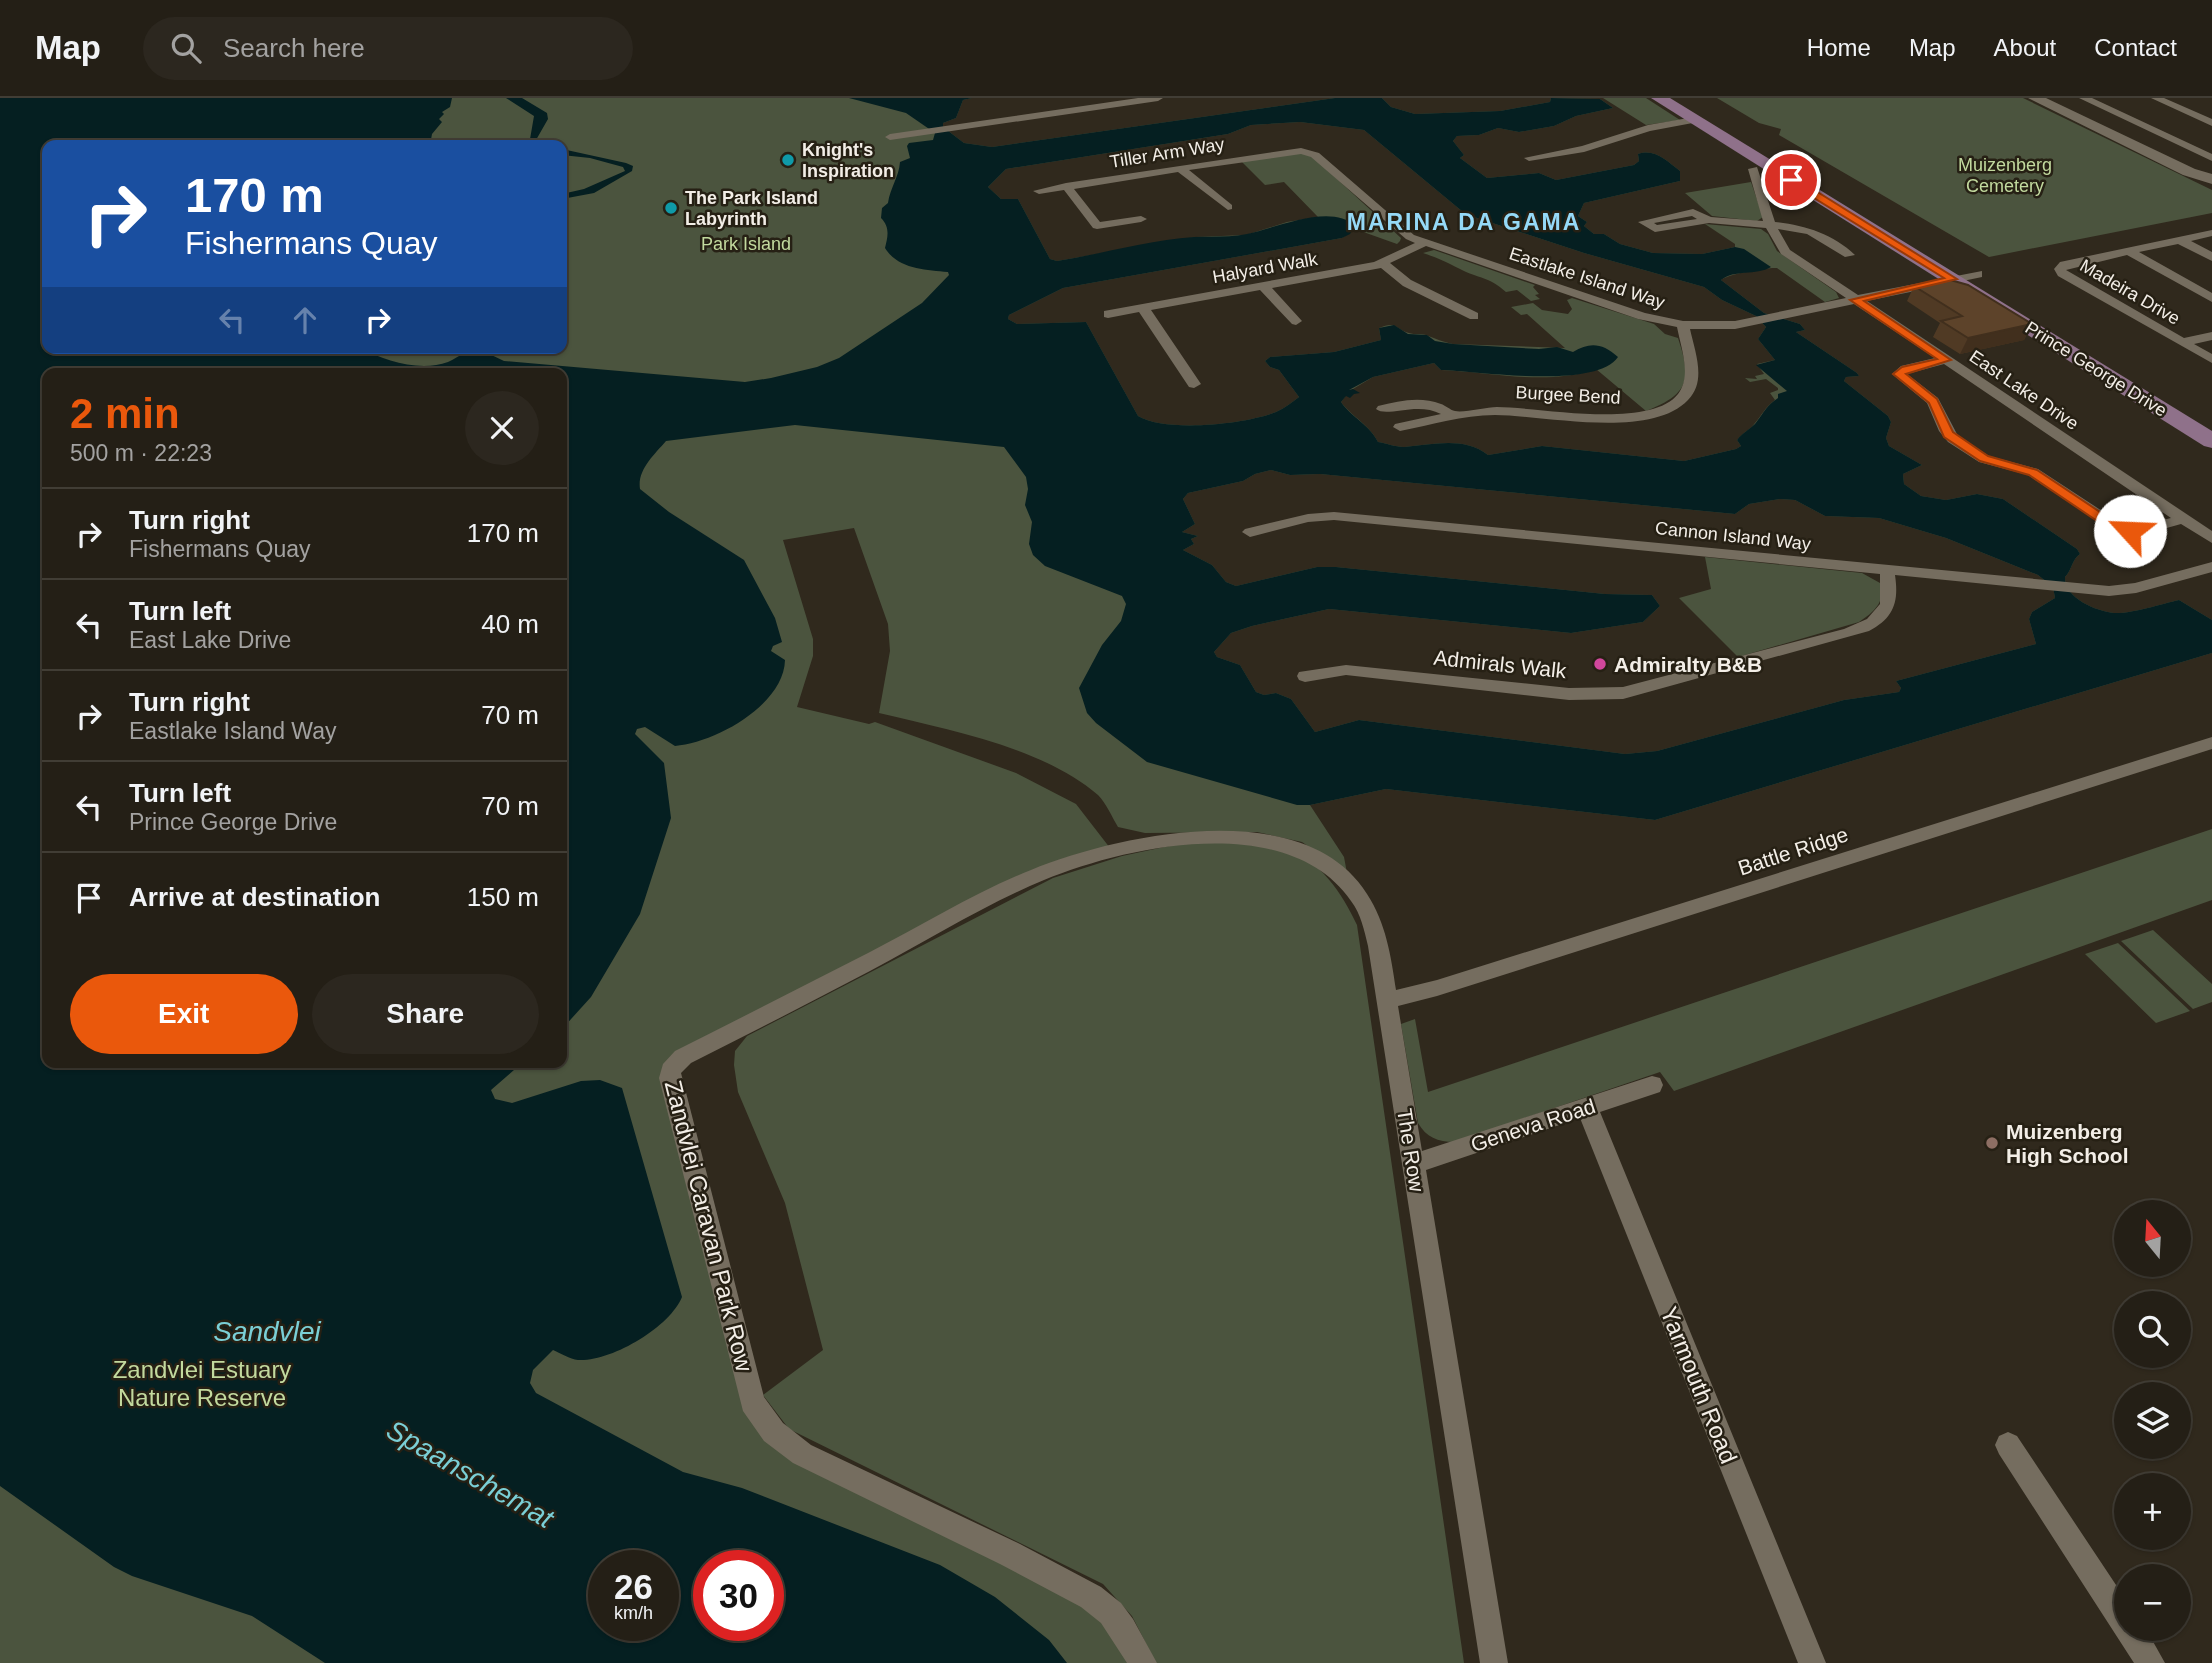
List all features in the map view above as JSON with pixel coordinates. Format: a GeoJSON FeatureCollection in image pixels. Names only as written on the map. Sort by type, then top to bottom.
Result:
{"type":"FeatureCollection","features":[{"type":"Feature","properties":{"kind":"main road","name":"Prince George Drive"},"geometry":{"type":"LineString","coordinates":[[1659,98],[2212,441]]}},
{"type":"Feature","properties":{"kind":"main road","name":"Prince George Drive"},"geometry":{"type":"LineString","coordinates":[[1686,98],[2153,380]]}},
{"type":"Feature","properties":{"kind":"street"},"geometry":{"type":"LineString","coordinates":[[890,137],[1158,98]]}},
{"type":"Feature","properties":{"kind":"street"},"geometry":{"type":"LineString","coordinates":[[2035,98],[2189,172],[2212,179]]}},
{"type":"Feature","properties":{"kind":"street"},"geometry":{"type":"LineString","coordinates":[[2157,98],[2212,123]]}},
{"type":"Feature","properties":{"kind":"street"},"geometry":{"type":"LineString","coordinates":[[2089,99],[2212,158]]}},
{"type":"Feature","properties":{"kind":"street"},"geometry":{"type":"LineString","coordinates":[[1529,158],[1584,149],[1647,128],[1694,120]]}},
{"type":"Feature","properties":{"kind":"street","name":"Eastlake Island Way"},"geometry":{"type":"LineString","coordinates":[[1301,151],[1315,155],[1399,230],[1424,243],[1660,315],[1683,325],[1717,326],[1752,321],[1978,274]]}},
{"type":"Feature","properties":{"kind":"street","name":"Tiller Arm Way"},"geometry":{"type":"LineString","coordinates":[[1039,191],[1301,151]]}},
{"type":"Feature","properties":{"kind":"street"},"geometry":{"type":"LineString","coordinates":[[1180,169],[1228,207]]}},
{"type":"Feature","properties":{"kind":"street","name":"East Lake Drive"},"geometry":{"type":"LineString","coordinates":[[1754,169],[1770,226],[1785,252],[2212,538]]}},
{"type":"Feature","properties":{"kind":"street"},"geometry":{"type":"LineString","coordinates":[[1066,187],[1096,225],[1142,219]]}},
{"type":"Feature","properties":{"kind":"street"},"geometry":{"type":"LineString","coordinates":[[1709,220],[1811,232],[1849,255]]}},
{"type":"Feature","properties":{"kind":"street","name":"Madeira Drive"},"geometry":{"type":"LineString","coordinates":[[2212,233],[2064,265],[2060,269],[2212,359]]}},
{"type":"Feature","properties":{"kind":"street"},"geometry":{"type":"LineString","coordinates":[[2180,240],[2212,257]]}},
{"type":"Feature","properties":{"kind":"street","name":"Halyard Walk"},"geometry":{"type":"LineString","coordinates":[[1108,314],[1384,264],[1424,243]]}},
{"type":"Feature","properties":{"kind":"street"},"geometry":{"type":"LineString","coordinates":[[2128,251],[2212,298]]}},
{"type":"Feature","properties":{"kind":"street"},"geometry":{"type":"LineString","coordinates":[[1384,264],[1407,283],[1474,316]]}},
{"type":"Feature","properties":{"kind":"street"},"geometry":{"type":"LineString","coordinates":[[1567,279],[1660,315],[1712,317]]}},
{"type":"Feature","properties":{"kind":"street"},"geometry":{"type":"LineString","coordinates":[[1263,286],[1296,321]]}},
{"type":"Feature","properties":{"kind":"street"},"geometry":{"type":"LineString","coordinates":[[1143,308],[1194,384]]}},
{"type":"Feature","properties":{"kind":"street","name":"Burgee Bend"},"geometry":{"type":"LineString","coordinates":[[1400,427],[1496,411],[1622,418],[1651,415],[1667,409],[1687,394],[1692,385],[1693,377],[1683,325]]}},
{"type":"Feature","properties":{"kind":"street"},"geometry":{"type":"LineString","coordinates":[[2183,342],[2212,336]]}},
{"type":"Feature","properties":{"kind":"street"},"geometry":{"type":"LineString","coordinates":[[1946,360],[1906,369],[1899,374],[1933,401],[1948,434],[1970,451],[1989,461],[2033,472],[2104,520],[2124,530],[2138,531],[2183,519]]}},
{"type":"Feature","properties":{"kind":"street"},"geometry":{"type":"LineString","coordinates":[[1383,409],[1422,402],[1441,407],[1454,417]]}},
{"type":"Feature","properties":{"kind":"street","name":"Cannon Island Way"},"geometry":{"type":"LineString","coordinates":[[1250,532],[1308,518],[1334,516],[2038,585],[2123,590],[2212,567]]}},
{"type":"Feature","properties":{"kind":"street","name":"Admirals Walk"},"geometry":{"type":"LineString","coordinates":[[1305,676],[1346,670],[1569,694],[1623,694],[1870,625],[1888,606],[1891,597],[1887,570]]}},
{"type":"Feature","properties":{"kind":"street","name":"Battle Ridge"},"geometry":{"type":"LineString","coordinates":[[1387,1000],[1450,984],[2212,743]]}},
{"type":"Feature","properties":{"kind":"street","name":"The Row"},"geometry":{"type":"LineString","coordinates":[[1118,848],[1187,839],[1242,838],[1281,845],[1316,860],[1349,884],[1370,917],[1387,1000],[1494,1663]]}},
{"type":"Feature","properties":{"kind":"street","name":"Zandvlei Caravan Park Row"},"geometry":{"type":"LineString","coordinates":[[1118,848],[1055,868],[981,903],[683,1057],[671,1070],[670,1078],[752,1402],[767,1426],[802,1454],[1010,1554],[1091,1597],[1124,1629],[1143,1663]]}},
{"type":"Feature","properties":{"kind":"street","name":"Geneva Road"},"geometry":{"type":"LineString","coordinates":[[1414,1164],[1652,1085]]}},
{"type":"Feature","properties":{"kind":"street","name":"Yarmouth Road"},"geometry":{"type":"LineString","coordinates":[[1587,1107],[1812,1663]]}},
{"type":"Feature","properties":{"kind":"street"},"geometry":{"type":"LineString","coordinates":[[2008,1445],[2114,1607]]}},
{"type":"Feature","properties":{"kind":"street"},"geometry":{"type":"LineString","coordinates":[[2137,1641],[2151,1663]]}},
{"type":"Feature","properties":{"kind":"green space","name":"Sandvlei"},"geometry":{"type":"Polygon","coordinates":[[[0,98],[972,98],[963,100],[956,118],[943,123],[943,127],[964,143],[992,147],[1335,98],[1382,98],[1391,107],[1415,114],[1500,111],[1550,102],[1551,98],[1600,99],[1613,108],[1576,116],[1554,126],[1519,132],[1498,128],[1479,135],[1457,136],[1453,141],[1464,155],[1460,158],[1487,178],[1539,173],[1556,180],[1634,165],[1639,161],[1638,154],[1660,156],[1680,171],[1680,181],[1584,203],[1578,216],[1587,222],[1584,226],[1594,234],[1604,234],[1620,244],[1653,253],[1702,254],[1735,247],[1735,244],[1705,224],[1761,229],[1768,234],[1777,251],[1836,292],[1839,298],[1825,302],[1777,268],[1739,273],[1721,280],[1764,313],[1800,324],[1805,330],[1796,332],[1857,373],[1859,376],[1846,377],[1844,381],[1888,416],[1891,422],[1886,438],[1889,446],[1922,465],[1903,474],[1904,484],[1921,496],[1946,500],[1977,494],[2003,499],[2077,549],[2080,554],[2065,577],[2066,584],[2075,597],[2090,606],[2107,612],[2121,613],[2179,600],[2212,620],[2212,653],[1655,820],[1386,789],[1310,805],[1344,857],[1347,873],[1302,842],[1257,832],[1145,833],[1118,827],[1098,795],[1050,764],[994,742],[879,713],[890,651],[888,624],[854,528],[783,540],[813,639],[813,656],[797,707],[869,724],[875,722],[1016,773],[1076,804],[1110,848],[1046,869],[674,1056],[771,1434],[1083,1592],[1140,1663],[0,1663],[0,98]],[[1300,122],[1251,125],[1228,134],[1006,169],[988,187],[1001,199],[1018,199],[1050,259],[1057,261],[1196,237],[1246,235],[1287,222],[1318,217],[1284,182],[1265,185],[1241,161],[1304,153],[1312,156],[1401,238],[1397,244],[1355,229],[1342,238],[1063,288],[1009,315],[1008,319],[1017,324],[1086,322],[1138,416],[1167,424],[1227,423],[1276,412],[1299,397],[1279,370],[1270,367],[1265,361],[1270,357],[1334,352],[1381,340],[1379,328],[1389,325],[1405,332],[1424,334],[1453,344],[1565,348],[1527,314],[1521,315],[1511,307],[1533,303],[1542,310],[1568,314],[1572,309],[1567,300],[1572,298],[1654,324],[1665,334],[1678,338],[1685,365],[1683,384],[1679,392],[1646,411],[1596,369],[1558,377],[1519,377],[1441,370],[1434,363],[1373,377],[1343,395],[1345,397],[1341,402],[1370,430],[1378,442],[1397,446],[1448,443],[1468,445],[1488,455],[1542,446],[1684,461],[1741,446],[1737,440],[1775,400],[1770,393],[1778,388],[1766,379],[1750,382],[1745,378],[1757,379],[1755,376],[1764,374],[1757,364],[1775,360],[1758,339],[1766,327],[1756,316],[1722,300],[1704,287],[1584,253],[1477,218],[1463,212],[1364,130],[1300,122]],[[1271,470],[1255,474],[1243,481],[1188,493],[1183,499],[1195,524],[1182,532],[1198,536],[1191,539],[1194,544],[1183,550],[1212,565],[1226,582],[1236,586],[1317,567],[1336,567],[1605,594],[1652,595],[1660,606],[1643,622],[1571,633],[1329,609],[1231,633],[1214,652],[1217,657],[1240,665],[1256,692],[1264,695],[1276,693],[1291,699],[1315,732],[1359,720],[1625,754],[1657,751],[1844,700],[1899,692],[1901,688],[1896,681],[2036,644],[2029,619],[2032,612],[2055,598],[2053,587],[2038,575],[1946,538],[1879,518],[1825,516],[1795,500],[1780,499],[1749,504],[1735,514],[1320,474],[1290,475],[1271,470]]]}},
{"type":"Feature","properties":{"kind":"green space"},"geometry":{"type":"Polygon","coordinates":[[[1603,98],[1646,98],[1680,120],[1646,125],[1603,98]]]}},
{"type":"Feature","properties":{"kind":"green space","name":"Muizenberg Cemetery"},"geometry":{"type":"Polygon","coordinates":[[[1717,98],[2023,98],[2212,190],[2212,213],[1989,257],[1779,135],[1781,129],[1759,123],[1717,98]]]}},
{"type":"Feature","properties":{"kind":"green space"},"geometry":{"type":"Polygon","coordinates":[[[1751,182],[1763,217],[1757,221],[1712,216],[1685,193],[1751,182]]]}},
{"type":"Feature","properties":{"kind":"green space"},"geometry":{"type":"Polygon","coordinates":[[[1434,250],[1535,285],[1533,287],[1539,294],[1535,295],[1540,299],[1531,301],[1517,290],[1506,292],[1489,280],[1423,253],[1434,250]]]}},
{"type":"Feature","properties":{"kind":"green space"},"geometry":{"type":"Polygon","coordinates":[[[1705,557],[1862,573],[1880,583],[1882,595],[1874,610],[1859,622],[1738,657],[1679,598],[1711,589],[1705,557]]]}},
{"type":"Feature","properties":{"kind":"green space"},"geometry":{"type":"Polygon","coordinates":[[[2212,829],[2212,900],[1674,1091],[1660,1072],[1454,1142],[1433,1138],[1418,1123],[1401,1024],[1415,1019],[1428,1092],[2212,829]]]}},
{"type":"Feature","properties":{"kind":"green space"},"geometry":{"type":"Polygon","coordinates":[[[1240,842],[1283,848],[1308,860],[1337,889],[1357,925],[1464,1663],[1156,1663],[1132,1616],[1103,1584],[789,1429],[763,1395],[823,1350],[785,1203],[738,1092],[735,1051],[747,1036],[1053,878],[1122,856],[1183,843],[1240,842]]]}},
{"type":"Feature","properties":{"kind":"green space"},"geometry":{"type":"Polygon","coordinates":[[[2153,930],[2212,984],[2212,1002],[2193,1009],[2121,941],[2153,930]]]}},
{"type":"Feature","properties":{"kind":"green space"},"geometry":{"type":"Polygon","coordinates":[[[2118,943],[2190,1011],[2156,1023],[2085,954],[2118,943]]]}},
{"type":"Feature","properties":{"kind":"water","name":"Sandvlei"},"geometry":{"type":"Polygon","coordinates":[[[0,98],[452,98],[450,107],[442,112],[444,114],[439,119],[442,122],[432,134],[431,140],[42,140],[42,354],[373,354],[403,364],[426,366],[448,362],[463,354],[489,354],[504,361],[745,382],[817,367],[839,358],[922,303],[949,275],[948,272],[913,267],[890,255],[885,248],[888,232],[881,218],[882,208],[888,203],[900,162],[910,158],[907,146],[909,143],[933,140],[935,133],[906,113],[849,98],[972,98],[963,100],[956,118],[943,123],[943,127],[964,143],[992,147],[1335,98],[1382,98],[1391,107],[1415,114],[1500,111],[1550,102],[1551,98],[1600,99],[1613,108],[1576,116],[1554,126],[1519,132],[1498,128],[1479,135],[1457,136],[1453,141],[1464,155],[1460,158],[1487,178],[1539,173],[1556,180],[1634,165],[1639,161],[1638,154],[1660,156],[1680,171],[1680,181],[1584,203],[1578,216],[1587,222],[1584,226],[1594,234],[1604,234],[1620,244],[1653,253],[1702,254],[1735,247],[1744,249],[1771,267],[1721,280],[1764,313],[1800,324],[1805,330],[1796,332],[1857,373],[1859,376],[1846,377],[1844,381],[1888,416],[1891,422],[1886,438],[1889,446],[1922,465],[1903,474],[1904,484],[1921,496],[1946,500],[1977,494],[2003,499],[2077,549],[2080,554],[2065,577],[2066,584],[2075,597],[2090,606],[2107,612],[2121,613],[2179,600],[2212,620],[2212,653],[1655,820],[1386,789],[1310,805],[1297,805],[1147,762],[1087,713],[1079,688],[1102,645],[1121,621],[1126,604],[1122,596],[1045,566],[1033,555],[1029,544],[1032,522],[1025,505],[1028,489],[1026,477],[1004,447],[795,425],[666,441],[644,469],[640,489],[669,512],[744,560],[775,618],[782,642],[773,646],[771,651],[785,660],[782,676],[773,692],[760,706],[745,719],[709,738],[675,746],[645,727],[637,729],[635,734],[664,763],[671,818],[640,914],[591,997],[567,1023],[567,368],[42,368],[42,1068],[516,1068],[491,1090],[495,1099],[512,1103],[581,1081],[600,1080],[622,1088],[682,1297],[653,1331],[622,1349],[591,1359],[578,1360],[553,1350],[533,1370],[530,1383],[536,1393],[683,1472],[742,1488],[940,1565],[995,1597],[1049,1640],[1067,1663],[325,1663],[252,1616],[132,1576],[114,1567],[0,1486],[0,98]],[[1300,122],[1251,125],[1228,134],[1006,169],[988,187],[1001,199],[1018,199],[1050,259],[1057,261],[1177,239],[1240,235],[1317,217],[1345,219],[1355,226],[1350,234],[1342,238],[1063,288],[1009,315],[1008,319],[1017,324],[1086,322],[1138,416],[1167,424],[1227,423],[1276,412],[1299,397],[1279,370],[1270,367],[1265,361],[1270,357],[1334,352],[1381,340],[1379,328],[1394,325],[1408,334],[1427,335],[1435,341],[1453,344],[1539,349],[1557,347],[1573,352],[1596,345],[1618,357],[1605,367],[1562,376],[1441,370],[1434,363],[1373,377],[1349,390],[1360,393],[1350,398],[1346,396],[1341,402],[1370,430],[1378,442],[1404,447],[1468,445],[1488,455],[1542,446],[1684,461],[1741,446],[1737,440],[1755,424],[1767,407],[1778,398],[1778,394],[1787,391],[1756,365],[1775,360],[1758,339],[1766,327],[1756,316],[1722,300],[1704,287],[1584,253],[1463,212],[1364,130],[1300,122]],[[1271,470],[1255,474],[1243,481],[1188,493],[1183,499],[1195,524],[1182,532],[1198,536],[1191,539],[1194,544],[1183,550],[1212,565],[1226,582],[1236,586],[1317,567],[1336,567],[1605,594],[1652,595],[1660,606],[1643,622],[1571,633],[1329,609],[1231,633],[1214,652],[1217,657],[1240,665],[1256,692],[1264,695],[1276,693],[1291,699],[1315,732],[1359,720],[1625,754],[1657,751],[1844,700],[1899,692],[1901,688],[1896,681],[2036,644],[2029,619],[2032,612],[2055,598],[2053,587],[2038,575],[1946,538],[1879,518],[1825,516],[1795,500],[1780,499],[1749,504],[1735,514],[1320,474],[1290,475],[1271,470]]]}},
{"type":"Feature","properties":{"kind":"water"},"geometry":{"type":"Polygon","coordinates":[[[506,98],[522,98],[547,113],[548,119],[536,140],[530,140],[534,116],[506,98]]]}},
{"type":"Feature","properties":{"kind":"water"},"geometry":{"type":"Polygon","coordinates":[[[567,150],[626,163],[633,166],[632,171],[594,193],[567,198],[567,193],[584,189],[625,171],[623,167],[590,158],[567,156],[567,150]]]}},
{"type":"Feature","properties":{"kind":"building"},"geometry":{"type":"Polygon","coordinates":[[[1947,279],[1968,285],[2032,324],[1968,338],[1941,321],[1962,316],[1914,286],[1947,279]]]}},
{"type":"Feature","properties":{"kind":"place","name":"Knight's Inspiration"},"geometry":{"type":"Point","coordinates":[788,160]}},
{"type":"Feature","properties":{"kind":"place","name":"The Park Island Labyrinth"},"geometry":{"type":"Point","coordinates":[671,208]}},
{"type":"Feature","properties":{"kind":"place","name":"Admiralty B&B"},"geometry":{"type":"Point","coordinates":[1600,664]}},
{"type":"Feature","properties":{"kind":"place","name":"Muizenberg High School"},"geometry":{"type":"Point","coordinates":[1992,1143]}},
{"type":"Feature","properties":{"kind":"district","name":"MARINA DA GAMA"},"geometry":{"type":"Point","coordinates":[1464,222]}},
{"type":"Feature","properties":{"kind":"route"},"geometry":{"type":"LineString","coordinates":[[1791,180],[1952,279],[1856,300],[1946,360],[1901,370],[1899,374],[1933,401],[1948,434],[1984,459],[2033,472],[2110,524],[2130,531]]}},
{"type":"Feature","properties":{"kind":"park label","name":"Park Island"},"geometry":{"type":"Point","coordinates":[746,244]}},
{"type":"Feature","properties":{"kind":"park label","name":"Zandvlei Estuary Nature Reserve"},"geometry":{"type":"Point","coordinates":[202,1383]}},
{"type":"Feature","properties":{"kind":"water label","name":"Spaanschemat"},"geometry":{"type":"Point","coordinates":[470,1474]}}]}
